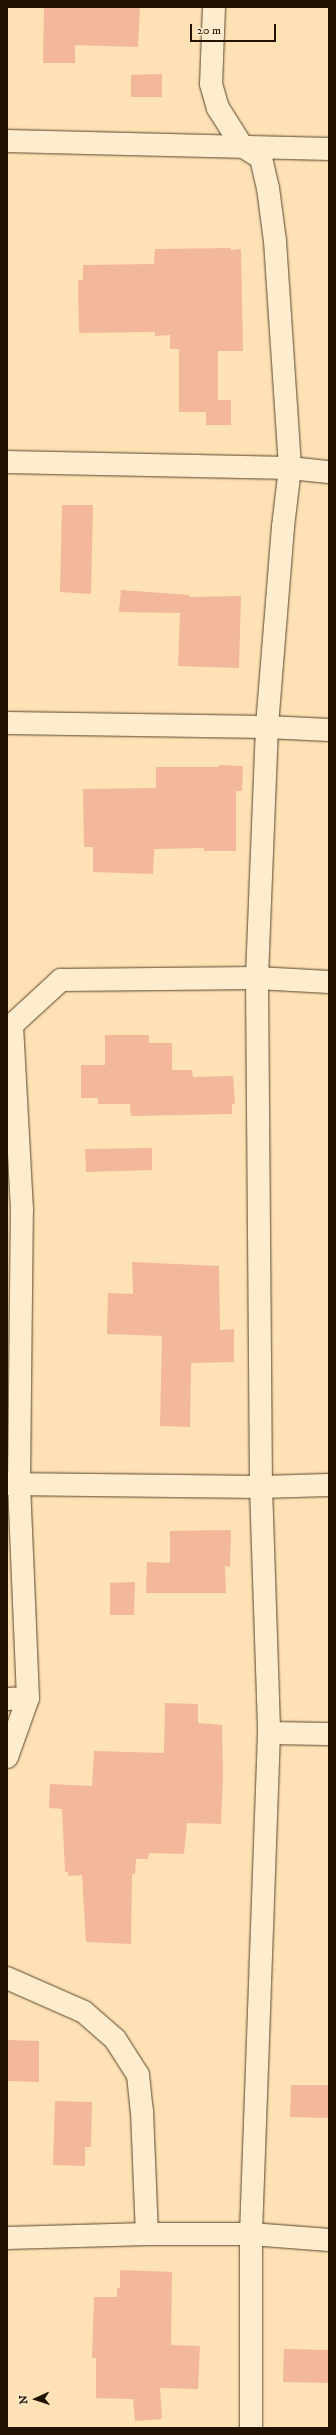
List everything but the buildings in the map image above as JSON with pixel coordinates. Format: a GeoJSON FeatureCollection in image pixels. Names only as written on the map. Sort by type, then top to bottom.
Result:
{"type":"FeatureCollection","features":[{"type":"Feature","properties":{"kind":"street"},"geometry":{"type":"LineString","coordinates":[[214,7],[211,84],[218,108],[242,146],[261,158],[268,188],[275,241],[290,468],[283,527],[267,727],[257,978],[262,1487],[269,1734],[251,2234],[251,2428]]}},
{"type":"Feature","properties":{"kind":"street"},"geometry":{"type":"LineString","coordinates":[[7,141],[329,149]]}},
{"type":"Feature","properties":{"kind":"street"},"geometry":{"type":"LineString","coordinates":[[7,462],[290,468],[329,472]]}},
{"type":"Feature","properties":{"kind":"street"},"geometry":{"type":"LineString","coordinates":[[7,723],[267,727],[329,730]]}},
{"type":"Feature","properties":{"kind":"street"},"geometry":{"type":"LineString","coordinates":[[7,1757],[17,1698],[13,1484],[12,1206],[9,1025],[61,980],[257,978],[329,982]]}},
{"type":"Feature","properties":{"kind":"street"},"geometry":{"type":"LineString","coordinates":[[13,1484],[262,1487],[329,1485]]}},
{"type":"Feature","properties":{"kind":"street"},"geometry":{"type":"LineString","coordinates":[[269,1734],[329,1734]]}},
{"type":"Feature","properties":{"kind":"street"},"geometry":{"type":"LineString","coordinates":[[7,1978],[84,2012],[115,2039],[138,2075],[142,2112],[147,2234]]}},
{"type":"Feature","properties":{"kind":"street"},"geometry":{"type":"LineString","coordinates":[[7,2238],[147,2234],[251,2234],[329,2240]]}}]}
